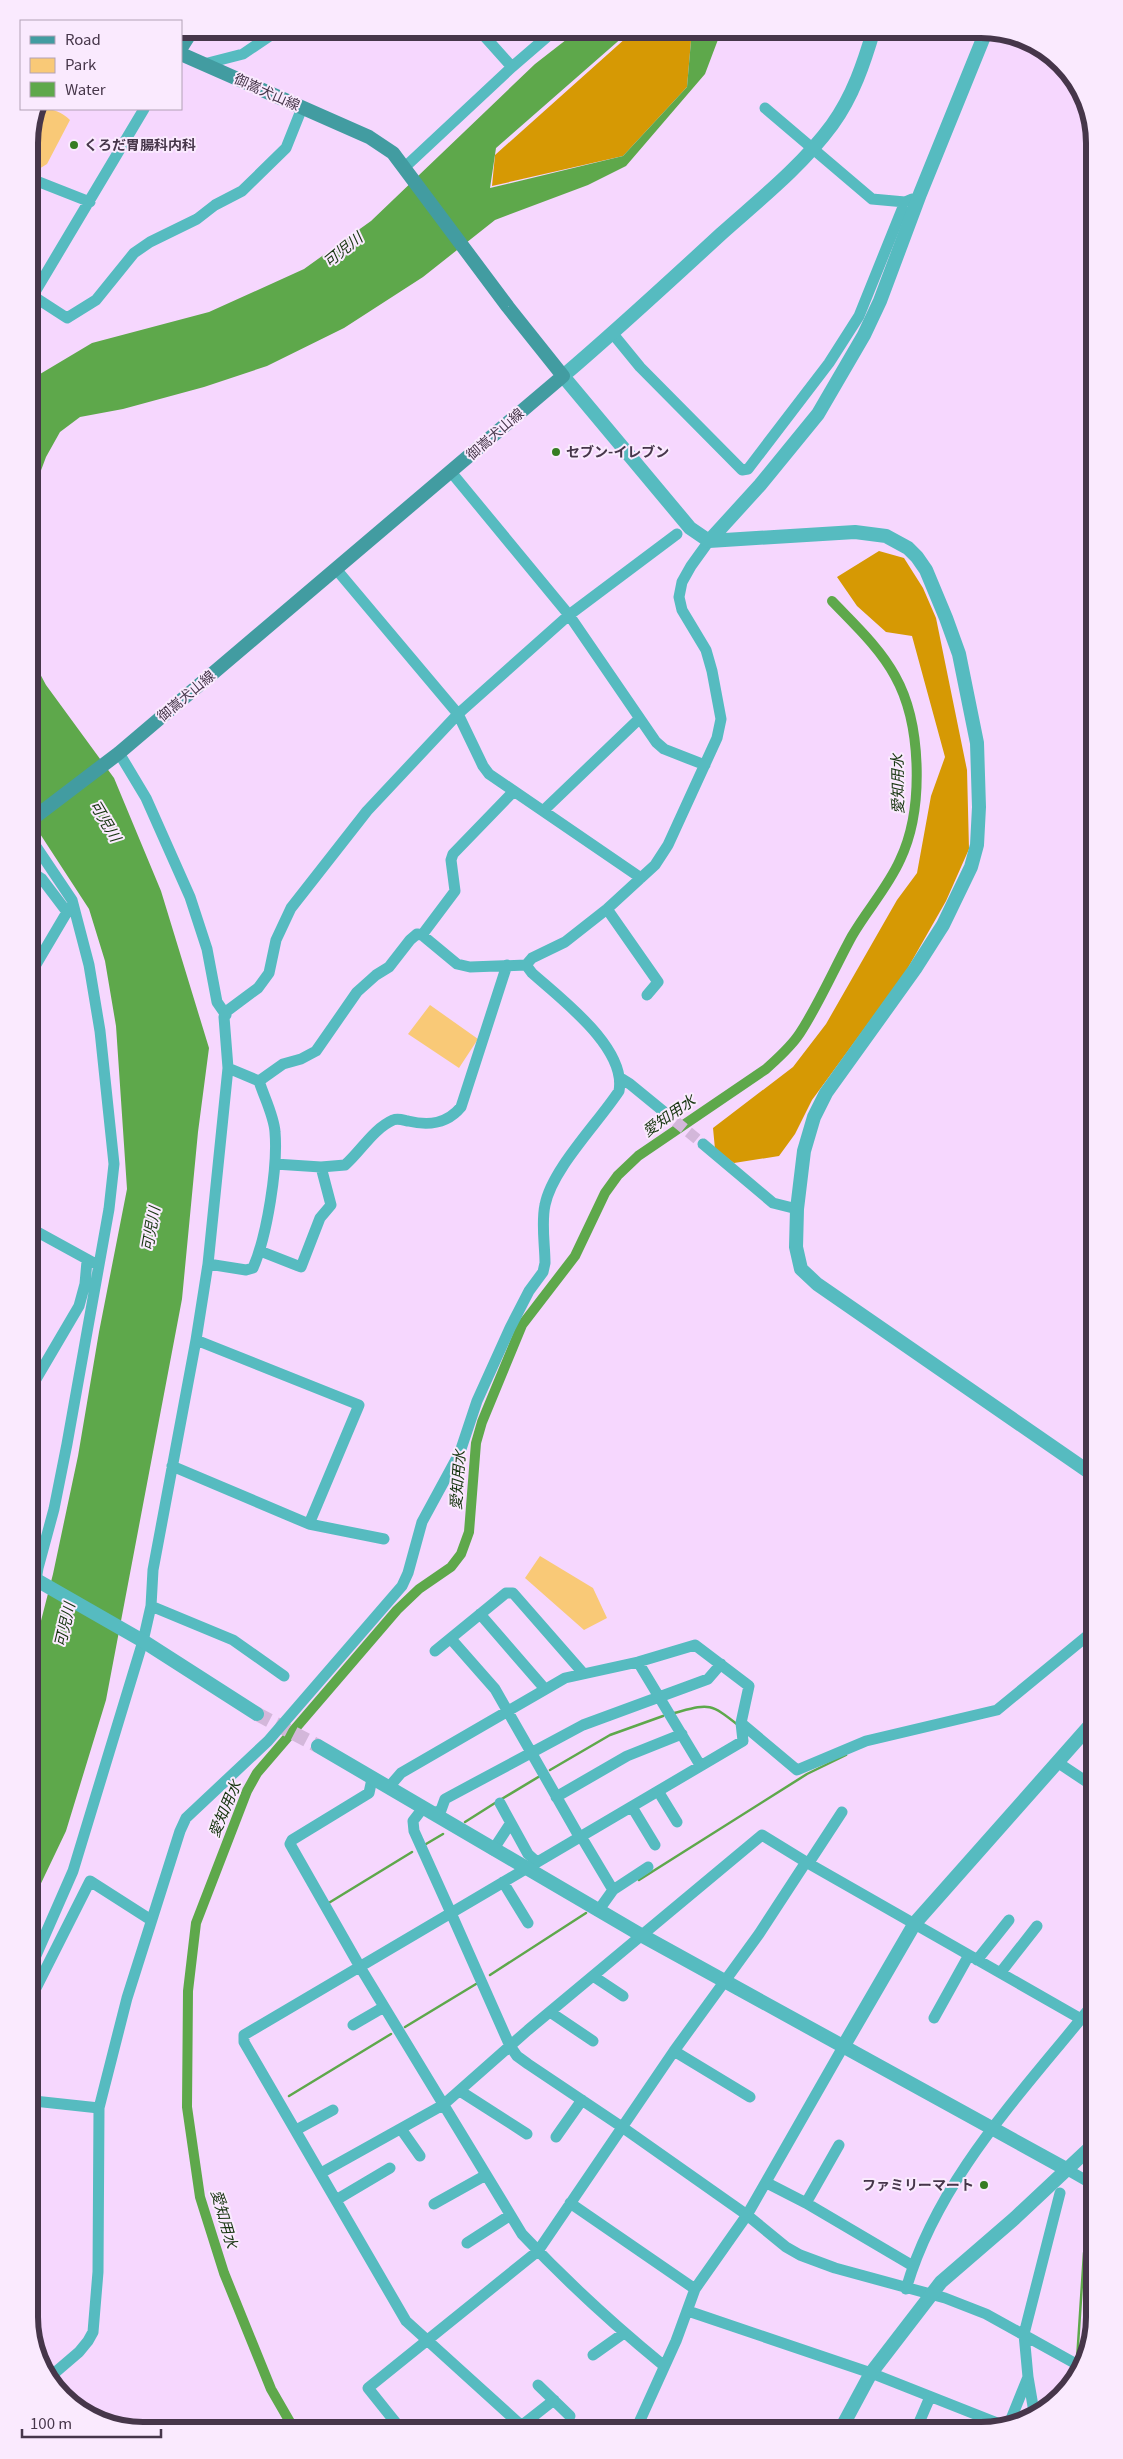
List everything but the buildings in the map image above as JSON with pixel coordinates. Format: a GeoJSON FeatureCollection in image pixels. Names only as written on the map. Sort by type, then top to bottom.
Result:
{"type":"FeatureCollection","features":[{"type":"Feature","properties":{"kind":"main road","name":"御嵩犬山線"},"geometry":{"type":"LineString","coordinates":[[38,815],[119,752],[563,376],[517,320],[407,169],[378,141],[182,54]]}},
{"type":"Feature","properties":{"kind":"street"},"geometry":{"type":"LineString","coordinates":[[204,64],[243,54],[267,38]]}},
{"type":"Feature","properties":{"kind":"street"},"geometry":{"type":"LineString","coordinates":[[486,38],[512,67]]}},
{"type":"Feature","properties":{"kind":"street"},"geometry":{"type":"LineString","coordinates":[[407,169],[512,67],[546,38]]}},
{"type":"Feature","properties":{"kind":"street"},"geometry":{"type":"LineString","coordinates":[[871,38],[857,83],[833,124],[813,149],[613,334],[563,376],[690,528],[709,540],[855,532],[886,536],[908,548],[926,570],[959,654],[977,743],[977,845],[972,867],[943,925],[915,969],[826,1093],[814,1118],[804,1151],[797,1209],[796,1247],[801,1269],[818,1284],[1086,1470]]}},
{"type":"Feature","properties":{"kind":"street"},"geometry":{"type":"LineString","coordinates":[[422,935],[457,964],[470,967],[526,965],[532,958],[565,942],[607,909],[655,864],[668,845],[717,738],[721,719],[706,650],[682,610],[679,597],[682,582],[709,540],[760,484],[818,414],[864,335],[880,301],[920,194],[983,38]]}},
{"type":"Feature","properties":{"kind":"street"},"geometry":{"type":"LineString","coordinates":[[38,303],[67,318],[96,300],[134,253],[150,242],[197,219],[216,205],[242,191],[278,159],[290,140],[302,108]]}},
{"type":"Feature","properties":{"kind":"street"},"geometry":{"type":"LineString","coordinates":[[765,108],[872,199],[906,202],[920,194]]}},
{"type":"Feature","properties":{"kind":"street"},"geometry":{"type":"LineString","coordinates":[[38,288],[143,110]]}},
{"type":"Feature","properties":{"kind":"street"},"geometry":{"type":"LineString","coordinates":[[38,182],[90,202]]}},
{"type":"Feature","properties":{"kind":"street"},"geometry":{"type":"LineString","coordinates":[[613,334],[640,367],[742,470],[748,469],[829,363],[859,316],[906,202]]}},
{"type":"Feature","properties":{"kind":"street"},"geometry":{"type":"LineString","coordinates":[[451,472],[569,615],[656,742],[664,749],[704,765]]}},
{"type":"Feature","properties":{"kind":"street"},"geometry":{"type":"LineString","coordinates":[[226,1015],[258,988],[269,973],[276,940],[291,908],[367,811],[458,714],[569,615],[677,534]]}},
{"type":"Feature","properties":{"kind":"street"},"geometry":{"type":"LineString","coordinates":[[336,569],[458,714],[483,766],[490,774],[513,792],[641,878]]}},
{"type":"Feature","properties":{"kind":"street"},"geometry":{"type":"LineString","coordinates":[[543,811],[639,719]]}},
{"type":"Feature","properties":{"kind":"street"},"geometry":{"type":"LineString","coordinates":[[37,1953],[73,1871],[143,1641],[151,1606],[154,1570],[208,1264],[228,1068],[226,1015],[217,1002],[207,949],[190,897],[146,798],[119,752]]}},
{"type":"Feature","properties":{"kind":"street"},"geometry":{"type":"LineString","coordinates":[[259,1081],[283,1064],[316,1052],[357,992],[376,975],[389,967],[413,936],[422,935],[456,891],[451,860],[453,854],[513,792]]}},
{"type":"Feature","properties":{"kind":"street"},"geometry":{"type":"LineString","coordinates":[[38,849],[68,892],[76,915],[90,974],[100,1031],[114,1164],[109,1209],[67,1444],[54,1509],[38,1568],[39,1581],[143,1641],[257,1714]]}},
{"type":"Feature","properties":{"kind":"street"},"geometry":{"type":"LineString","coordinates":[[38,876],[42,879],[67,912],[38,962]]}},
{"type":"Feature","properties":{"kind":"street"},"geometry":{"type":"LineString","coordinates":[[62,905],[68,892]]}},
{"type":"Feature","properties":{"kind":"street"},"geometry":{"type":"LineString","coordinates":[[607,909],[658,982],[647,995]]}},
{"type":"Feature","properties":{"kind":"street"},"geometry":{"type":"LineString","coordinates":[[275,1164],[321,1167],[345,1165],[379,1130],[391,1121],[397,1119],[422,1125],[442,1122],[454,1116],[461,1108],[507,965]]}},
{"type":"Feature","properties":{"kind":"street"},"geometry":{"type":"LineString","coordinates":[[526,965],[537,978],[588,1022],[622,1079],[663,1111]]}},
{"type":"Feature","properties":{"kind":"street"},"geometry":{"type":"LineString","coordinates":[[208,1264],[246,1270],[253,1268],[260,1251],[275,1164],[275,1130],[259,1081],[228,1068]]}},
{"type":"Feature","properties":{"kind":"street"},"geometry":{"type":"LineString","coordinates":[[55,2373],[79,2352],[93,2332],[98,2272],[99,2108],[127,1998],[180,1831],[186,1818],[268,1741],[402,1586],[408,1573],[422,1522],[460,1452],[477,1401],[510,1328],[529,1291],[543,1272],[545,1263],[544,1206],[548,1194],[557,1176],[620,1091],[622,1079]]}},
{"type":"Feature","properties":{"kind":"street"},"geometry":{"type":"LineString","coordinates":[[703,1144],[773,1202],[797,1209]]}},
{"type":"Feature","properties":{"kind":"street"},"geometry":{"type":"LineString","coordinates":[[260,1251],[301,1267],[320,1218],[331,1205],[321,1167]]}},
{"type":"Feature","properties":{"kind":"street"},"geometry":{"type":"LineString","coordinates":[[37,1232],[87,1261],[98,1265]]}},
{"type":"Feature","properties":{"kind":"street"},"geometry":{"type":"LineString","coordinates":[[37,1377],[79,1306],[86,1284],[87,1261]]}},
{"type":"Feature","properties":{"kind":"street"},"geometry":{"type":"LineString","coordinates":[[196,1340],[359,1405],[309,1524]]}},
{"type":"Feature","properties":{"kind":"street"},"geometry":{"type":"LineString","coordinates":[[172,1466],[309,1524],[384,1539]]}},
{"type":"Feature","properties":{"kind":"street"},"geometry":{"type":"LineString","coordinates":[[435,1652],[506,1593],[517,1596],[582,1673]]}},
{"type":"Feature","properties":{"kind":"street"},"geometry":{"type":"LineString","coordinates":[[151,1606],[233,1640],[284,1676]]}},
{"type":"Feature","properties":{"kind":"street"},"geometry":{"type":"LineString","coordinates":[[480,1614],[545,1689]]}},
{"type":"Feature","properties":{"kind":"street"},"geometry":{"type":"LineString","coordinates":[[741,1723],[797,1770],[866,1740],[997,1710],[1086,1637]]}},
{"type":"Feature","properties":{"kind":"street"},"geometry":{"type":"LineString","coordinates":[[451,1639],[495,1689],[556,1797],[613,1890]]}},
{"type":"Feature","properties":{"kind":"street"},"geometry":{"type":"LineString","coordinates":[[389,1788],[401,1773],[545,1689],[565,1678],[582,1673],[638,1662],[695,1645],[749,1686],[741,1723],[743,1741],[244,2035],[244,2042],[406,2321],[517,2421]]}},
{"type":"Feature","properties":{"kind":"street"},"geometry":{"type":"LineString","coordinates":[[638,1662],[700,1765]]}},
{"type":"Feature","properties":{"kind":"street"},"geometry":{"type":"LineString","coordinates":[[721,1664],[708,1679],[583,1725],[530,1752],[445,1799],[441,1810],[429,1810],[413,1821],[414,1831],[510,2046],[517,2056],[747,2215],[786,2247],[835,2268],[906,2289],[945,2298],[986,2314],[1074,2363]]}},
{"type":"Feature","properties":{"kind":"street"},"geometry":{"type":"LineString","coordinates":[[639,2422],[688,2311],[695,2289],[767,2183],[915,1923],[1086,1730]]}},
{"type":"Feature","properties":{"kind":"street"},"geometry":{"type":"LineString","coordinates":[[556,1797],[627,1756],[682,1734]]}},
{"type":"Feature","properties":{"kind":"street"},"geometry":{"type":"LineString","coordinates":[[318,1746],[372,1779],[429,1810],[493,1850],[532,1865],[598,1911],[1086,2180]]}},
{"type":"Feature","properties":{"kind":"street"},"geometry":{"type":"LineString","coordinates":[[1057,1762],[1086,1781]]}},
{"type":"Feature","properties":{"kind":"street"},"geometry":{"type":"LineString","coordinates":[[372,1779],[369,1793],[292,1840],[290,1844],[360,1967],[509,2216],[538,2251],[624,2333],[663,2364]]}},
{"type":"Feature","properties":{"kind":"street"},"geometry":{"type":"LineString","coordinates":[[658,1791],[677,1822]]}},
{"type":"Feature","properties":{"kind":"street"},"geometry":{"type":"LineString","coordinates":[[500,1803],[532,1865]]}},
{"type":"Feature","properties":{"kind":"street"},"geometry":{"type":"LineString","coordinates":[[632,1807],[655,1845]]}},
{"type":"Feature","properties":{"kind":"street"},"geometry":{"type":"LineString","coordinates":[[395,2421],[368,2388],[538,2251],[674,2051],[759,1934],[842,1812]]}},
{"type":"Feature","properties":{"kind":"street"},"geometry":{"type":"LineString","coordinates":[[493,1850],[510,1824]]}},
{"type":"Feature","properties":{"kind":"street"},"geometry":{"type":"LineString","coordinates":[[321,2173],[443,2105],[550,2012],[762,1835],[807,1863],[1081,2019]]}},
{"type":"Feature","properties":{"kind":"street"},"geometry":{"type":"LineString","coordinates":[[598,1911],[613,1890],[648,1867]]}},
{"type":"Feature","properties":{"kind":"street"},"geometry":{"type":"LineString","coordinates":[[37,1986],[90,1881],[152,1920]]}},
{"type":"Feature","properties":{"kind":"street"},"geometry":{"type":"LineString","coordinates":[[504,1882],[528,1923]]}},
{"type":"Feature","properties":{"kind":"street"},"geometry":{"type":"LineString","coordinates":[[934,2018],[973,1957],[1009,1920]]}},
{"type":"Feature","properties":{"kind":"street"},"geometry":{"type":"LineString","coordinates":[[1000,1972],[1037,1926]]}},
{"type":"Feature","properties":{"kind":"street"},"geometry":{"type":"LineString","coordinates":[[593,1976],[623,1996]]}},
{"type":"Feature","properties":{"kind":"street"},"geometry":{"type":"LineString","coordinates":[[353,2025],[384,2007]]}},
{"type":"Feature","properties":{"kind":"street"},"geometry":{"type":"LineString","coordinates":[[550,2012],[593,2040]]}},
{"type":"Feature","properties":{"kind":"street"},"geometry":{"type":"LineString","coordinates":[[906,2289],[912,2266],[946,2195],[993,2129],[1086,2013]]}},
{"type":"Feature","properties":{"kind":"street"},"geometry":{"type":"LineString","coordinates":[[674,2051],[750,2097]]}},
{"type":"Feature","properties":{"kind":"street"},"geometry":{"type":"LineString","coordinates":[[460,2090],[527,2134]]}},
{"type":"Feature","properties":{"kind":"street"},"geometry":{"type":"LineString","coordinates":[[556,2138],[582,2100]]}},
{"type":"Feature","properties":{"kind":"street"},"geometry":{"type":"LineString","coordinates":[[37,2101],[99,2108]]}},
{"type":"Feature","properties":{"kind":"street"},"geometry":{"type":"LineString","coordinates":[[296,2130],[333,2110]]}},
{"type":"Feature","properties":{"kind":"street"},"geometry":{"type":"LineString","coordinates":[[401,2129],[420,2156]]}},
{"type":"Feature","properties":{"kind":"street"},"geometry":{"type":"LineString","coordinates":[[806,2203],[839,2145]]}},
{"type":"Feature","properties":{"kind":"street"},"geometry":{"type":"LineString","coordinates":[[845,2422],[871,2373],[941,2282],[1015,2218],[1086,2151]]}},
{"type":"Feature","properties":{"kind":"street"},"geometry":{"type":"LineString","coordinates":[[336,2200],[390,2168]]}},
{"type":"Feature","properties":{"kind":"street"},"geometry":{"type":"LineString","coordinates":[[434,2204],[486,2175]]}},
{"type":"Feature","properties":{"kind":"street"},"geometry":{"type":"LineString","coordinates":[[767,2183],[806,2203],[912,2266]]}},
{"type":"Feature","properties":{"kind":"street"},"geometry":{"type":"LineString","coordinates":[[1033,2407],[1024,2334],[1060,2193]]}},
{"type":"Feature","properties":{"kind":"street"},"geometry":{"type":"LineString","coordinates":[[570,2203],[695,2289]]}},
{"type":"Feature","properties":{"kind":"street"},"geometry":{"type":"LineString","coordinates":[[467,2243],[509,2216]]}},
{"type":"Feature","properties":{"kind":"street"},"geometry":{"type":"LineString","coordinates":[[688,2311],[871,2373],[993,2421]]}},
{"type":"Feature","properties":{"kind":"street"},"geometry":{"type":"LineString","coordinates":[[593,2355],[624,2333]]}},
{"type":"Feature","properties":{"kind":"street"},"geometry":{"type":"LineString","coordinates":[[1012,2417],[1028,2377]]}},
{"type":"Feature","properties":{"kind":"street"},"geometry":{"type":"LineString","coordinates":[[538,2385],[570,2416]]}},
{"type":"Feature","properties":{"kind":"street"},"geometry":{"type":"LineString","coordinates":[[919,2422],[930,2397]]}},
{"type":"Feature","properties":{"kind":"street"},"geometry":{"type":"LineString","coordinates":[[528,2421],[554,2400]]}},
{"type":"Feature","properties":{"kind":"green space"},"geometry":{"type":"Polygon","coordinates":[[[43,110],[57,111],[70,120],[47,164],[38,170],[38,129],[43,110]]]}},
{"type":"Feature","properties":{"kind":"green space"},"geometry":{"type":"Polygon","coordinates":[[[430,1005],[478,1039],[459,1068],[408,1034],[430,1005]]]}},
{"type":"Feature","properties":{"kind":"green space"},"geometry":{"type":"Polygon","coordinates":[[[540,1556],[593,1588],[607,1618],[584,1630],[525,1578],[540,1556]]]}},
{"type":"Feature","properties":{"kind":"shaded area"},"geometry":{"type":"Polygon","coordinates":[[[626,38],[691,38],[687,87],[623,156],[492,186],[495,155],[626,38]]]}},
{"type":"Feature","properties":{"kind":"shaded area"},"geometry":{"type":"Polygon","coordinates":[[[879,551],[904,558],[923,588],[936,618],[967,770],[969,849],[946,901],[905,973],[812,1100],[795,1134],[779,1156],[734,1163],[715,1149],[713,1128],[793,1067],[826,1024],[897,900],[917,873],[931,796],[945,757],[912,636],[886,632],[857,606],[837,577],[879,551]]]}},
{"type":"Feature","properties":{"kind":"water","name":"可児川"},"geometry":{"type":"Polygon","coordinates":[[[568,38],[622,38],[496,148],[490,188],[623,156],[687,87],[691,38],[719,38],[705,74],[626,166],[588,185],[495,220],[423,277],[344,328],[267,366],[204,387],[123,409],[80,417],[60,432],[46,457],[38,479],[38,375],[92,343],[209,312],[304,269],[371,221],[535,64],[568,38]]]}},
{"type":"Feature","properties":{"kind":"water","name":"可児川"},"geometry":{"type":"Polygon","coordinates":[[[38,670],[46,685],[114,778],[161,891],[209,1048],[198,1132],[182,1299],[106,1700],[66,1831],[37,1891],[37,1635],[53,1574],[78,1456],[99,1332],[127,1189],[116,1026],[105,961],[89,909],[38,830],[38,670]]]}},
{"type":"Feature","properties":{"kind":"waterway","name":"愛知用水"},"geometry":{"type":"LineString","coordinates":[[290,2421],[271,2389],[224,2273],[200,2197],[187,2107],[188,1991],[196,1923],[247,1791],[257,1773],[397,1610],[419,1589],[451,1567],[461,1554],[469,1532],[476,1443],[482,1422],[522,1325],[575,1256],[605,1193],[618,1175],[638,1156],[766,1069],[793,1043],[814,1010],[852,936],[890,880],[900,860],[908,840],[916,792],[917,767],[911,718],[904,696],[889,666],[866,637],[832,601]]}},
{"type":"Feature","properties":{"kind":"waterway"},"geometry":{"type":"LineString","coordinates":[[674,1713],[708,1707],[721,1712],[738,1725]]}},
{"type":"Feature","properties":{"kind":"waterway"},"geometry":{"type":"LineString","coordinates":[[550,1770],[610,1735],[663,1716]]}},
{"type":"Feature","properties":{"kind":"waterway"},"geometry":{"type":"LineString","coordinates":[[639,1880],[807,1774],[846,1755]]}},
{"type":"Feature","properties":{"kind":"waterway"},"geometry":{"type":"LineString","coordinates":[[500,1800],[540,1776]]}},
{"type":"Feature","properties":{"kind":"waterway"},"geometry":{"type":"LineString","coordinates":[[465,1822],[495,1803]]}},
{"type":"Feature","properties":{"kind":"waterway"},"geometry":{"type":"LineString","coordinates":[[426,1844],[443,1834]]}},
{"type":"Feature","properties":{"kind":"waterway"},"geometry":{"type":"LineString","coordinates":[[327,1904],[412,1852]]}},
{"type":"Feature","properties":{"kind":"waterway"},"geometry":{"type":"LineString","coordinates":[[490,1975],[586,1913]]}},
{"type":"Feature","properties":{"kind":"waterway"},"geometry":{"type":"LineString","coordinates":[[405,2027],[476,1984]]}},
{"type":"Feature","properties":{"kind":"waterway"},"geometry":{"type":"LineString","coordinates":[[289,2096],[391,2034]]}},
{"type":"Feature","properties":{"kind":"waterway"},"geometry":{"type":"LineString","coordinates":[[1077,2359],[1086,2244]]}},
{"type":"Feature","properties":{"kind":"tunnel"},"geometry":{"type":"LineString","coordinates":[[663,1111],[703,1144]]}},
{"type":"Feature","properties":{"kind":"tunnel"},"geometry":{"type":"LineString","coordinates":[[257,1714],[318,1746]]}},
{"type":"Feature","properties":{"kind":"place","name":"くろだ胃腸科内科"},"geometry":{"type":"Point","coordinates":[74,145]}},
{"type":"Feature","properties":{"kind":"place","name":"セブン-イレブン"},"geometry":{"type":"Point","coordinates":[556,452]}},
{"type":"Feature","properties":{"kind":"place","name":"ファミリーマート"},"geometry":{"type":"Point","coordinates":[984,2185]}}]}
